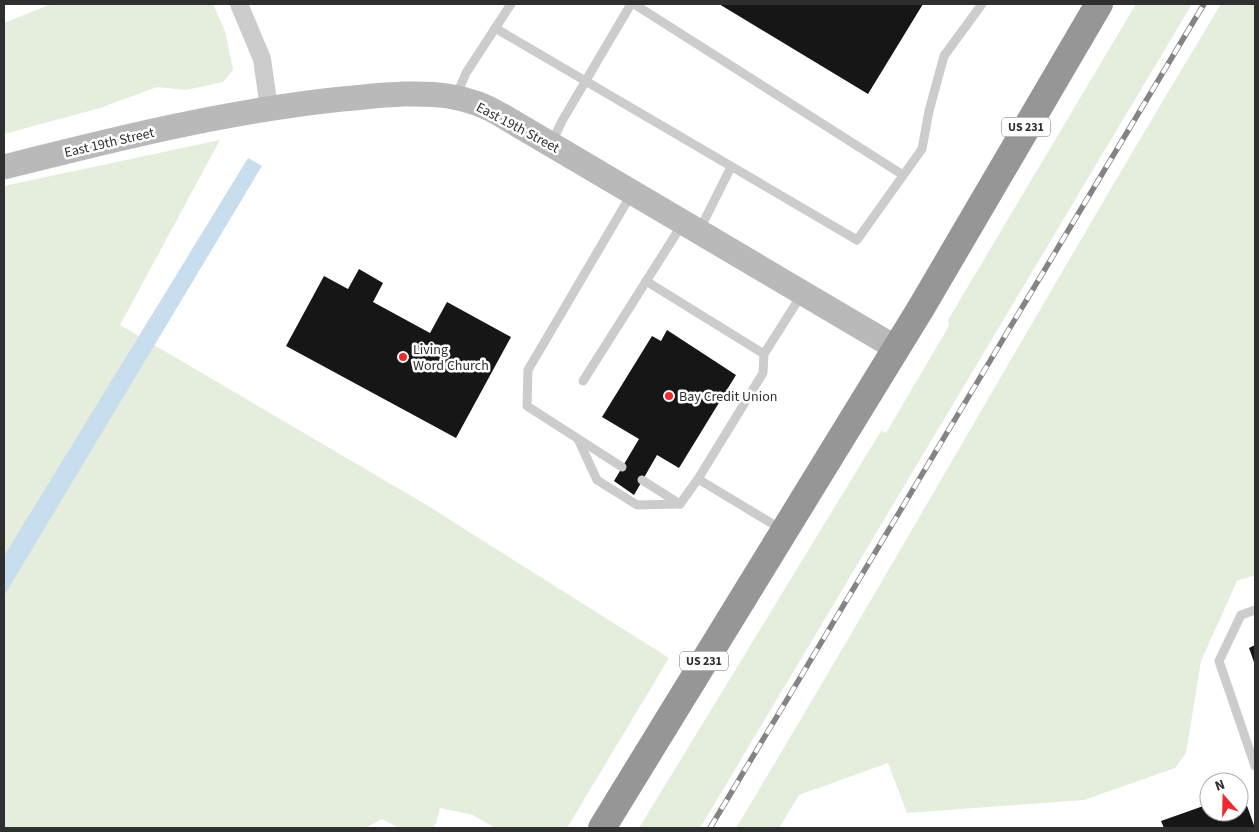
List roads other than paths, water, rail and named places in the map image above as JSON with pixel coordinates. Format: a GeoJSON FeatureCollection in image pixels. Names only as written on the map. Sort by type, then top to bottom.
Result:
{"type":"FeatureCollection","features":[{"type":"Feature","properties":{"kind":"highway","name":"US 231"},"geometry":{"type":"LineString","coordinates":[[954,251],[1098,4]]}},
{"type":"Feature","properties":{"kind":"highway","name":"US 231"},"geometry":{"type":"LineString","coordinates":[[602,828],[896,348],[980,207]]}},
{"type":"Feature","properties":{"kind":"main road","name":"East 19th Street"},"geometry":{"type":"LineString","coordinates":[[4,167],[129,136],[270,108],[382,96],[430,94],[455,98],[495,111],[896,348]]}},
{"type":"Feature","properties":{"kind":"street"},"geometry":{"type":"LineString","coordinates":[[239,4],[262,59],[270,108]]}},
{"type":"Feature","properties":{"kind":"lane"},"geometry":{"type":"LineString","coordinates":[[455,98],[466,73],[511,4]]}},
{"type":"Feature","properties":{"kind":"lane"},"geometry":{"type":"LineString","coordinates":[[551,144],[562,121],[633,4],[903,174]]}},
{"type":"Feature","properties":{"kind":"lane"},"geometry":{"type":"LineString","coordinates":[[495,28],[857,240],[922,149],[929,111],[944,56],[982,4]]}},
{"type":"Feature","properties":{"kind":"lane"},"geometry":{"type":"LineString","coordinates":[[582,381],[646,281],[691,227],[731,167]]}},
{"type":"Feature","properties":{"kind":"lane"},"geometry":{"type":"LineString","coordinates":[[622,467],[527,406],[528,370],[632,193]]}},
{"type":"Feature","properties":{"kind":"lane"},"geometry":{"type":"LineString","coordinates":[[646,281],[764,354]]}},
{"type":"Feature","properties":{"kind":"lane"},"geometry":{"type":"LineString","coordinates":[[680,504],[698,479],[763,373],[764,354],[802,294]]}},
{"type":"Feature","properties":{"kind":"lane"},"geometry":{"type":"LineString","coordinates":[[578,438],[597,480],[637,505],[680,504]]}},
{"type":"Feature","properties":{"kind":"lane"},"geometry":{"type":"LineString","coordinates":[[698,479],[784,531]]}},
{"type":"Feature","properties":{"kind":"lane"},"geometry":{"type":"LineString","coordinates":[[642,480],[680,504]]}},
{"type":"Feature","properties":{"kind":"lane"},"geometry":{"type":"LineString","coordinates":[[1255,610],[1241,615],[1219,661],[1255,766]]}},
{"type":"Feature","properties":{"kind":"water"},"geometry":{"type":"Polygon","coordinates":[[[248,158],[262,166],[4,596],[4,556],[248,158]]]}},
{"type":"Feature","properties":{"kind":"railway"},"geometry":{"type":"LineString","coordinates":[[710,828],[1204,4]]}},
{"type":"Feature","properties":{"kind":"place","name":"Living Word Church"},"geometry":{"type":"Point","coordinates":[403,357]}},
{"type":"Feature","properties":{"kind":"place","name":"Bay Credit Union"},"geometry":{"type":"Point","coordinates":[669,396]}}]}
